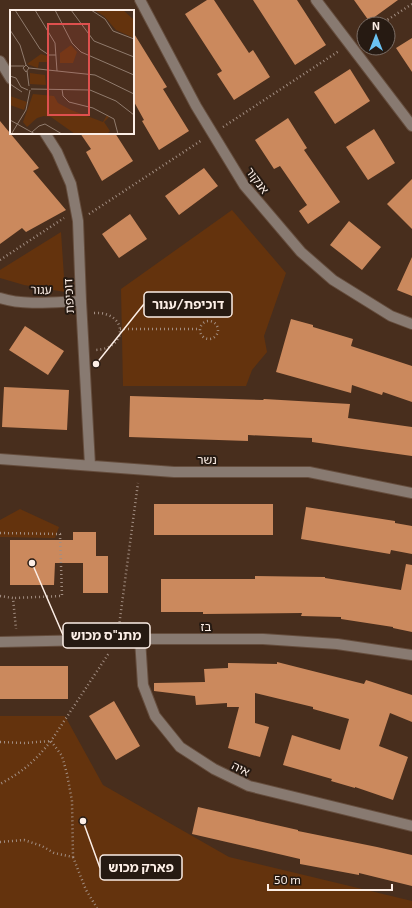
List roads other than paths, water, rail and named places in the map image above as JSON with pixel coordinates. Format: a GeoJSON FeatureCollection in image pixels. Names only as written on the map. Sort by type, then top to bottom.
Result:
{"type":"FeatureCollection","features":[{"type":"Feature","properties":{"kind":"street","name":"אנקור"},"geometry":{"type":"LineString","coordinates":[[140,0],[196,106],[244,185],[301,252],[333,280],[391,316],[412,324]]}},
{"type":"Feature","properties":{"kind":"street"},"geometry":{"type":"LineString","coordinates":[[316,0],[412,126]]}},
{"type":"Feature","properties":{"kind":"street"},"geometry":{"type":"LineString","coordinates":[[0,61],[10,77]]}},
{"type":"Feature","properties":{"kind":"street","name":"דוכיפת"},"geometry":{"type":"LineString","coordinates":[[46,134],[57,152],[71,184],[78,221],[90,464]]}},
{"type":"Feature","properties":{"kind":"street","name":"עגור"},"geometry":{"type":"LineString","coordinates":[[0,298],[10,301],[45,303],[81,301]]}},
{"type":"Feature","properties":{"kind":"street","name":"נשר"},"geometry":{"type":"LineString","coordinates":[[0,459],[90,464],[174,472],[309,472],[412,493]]}},
{"type":"Feature","properties":{"kind":"street","name":"איה"},"geometry":{"type":"LineString","coordinates":[[140,640],[142,685],[156,716],[180,747],[214,769],[249,786],[412,826]]}},
{"type":"Feature","properties":{"kind":"street","name":"בז"},"geometry":{"type":"LineString","coordinates":[[0,642],[278,640],[337,644],[412,655]]}},
{"type":"Feature","properties":{"kind":"place","name":"דוכיפת/עגור"},"geometry":{"type":"Point","coordinates":[96,364]}},
{"type":"Feature","properties":{"kind":"place","name":"מתנ\"ס מכוש"},"geometry":{"type":"Point","coordinates":[32,563]}},
{"type":"Feature","properties":{"kind":"place","name":"פארק מכוש"},"geometry":{"type":"Point","coordinates":[83,821]}}]}
